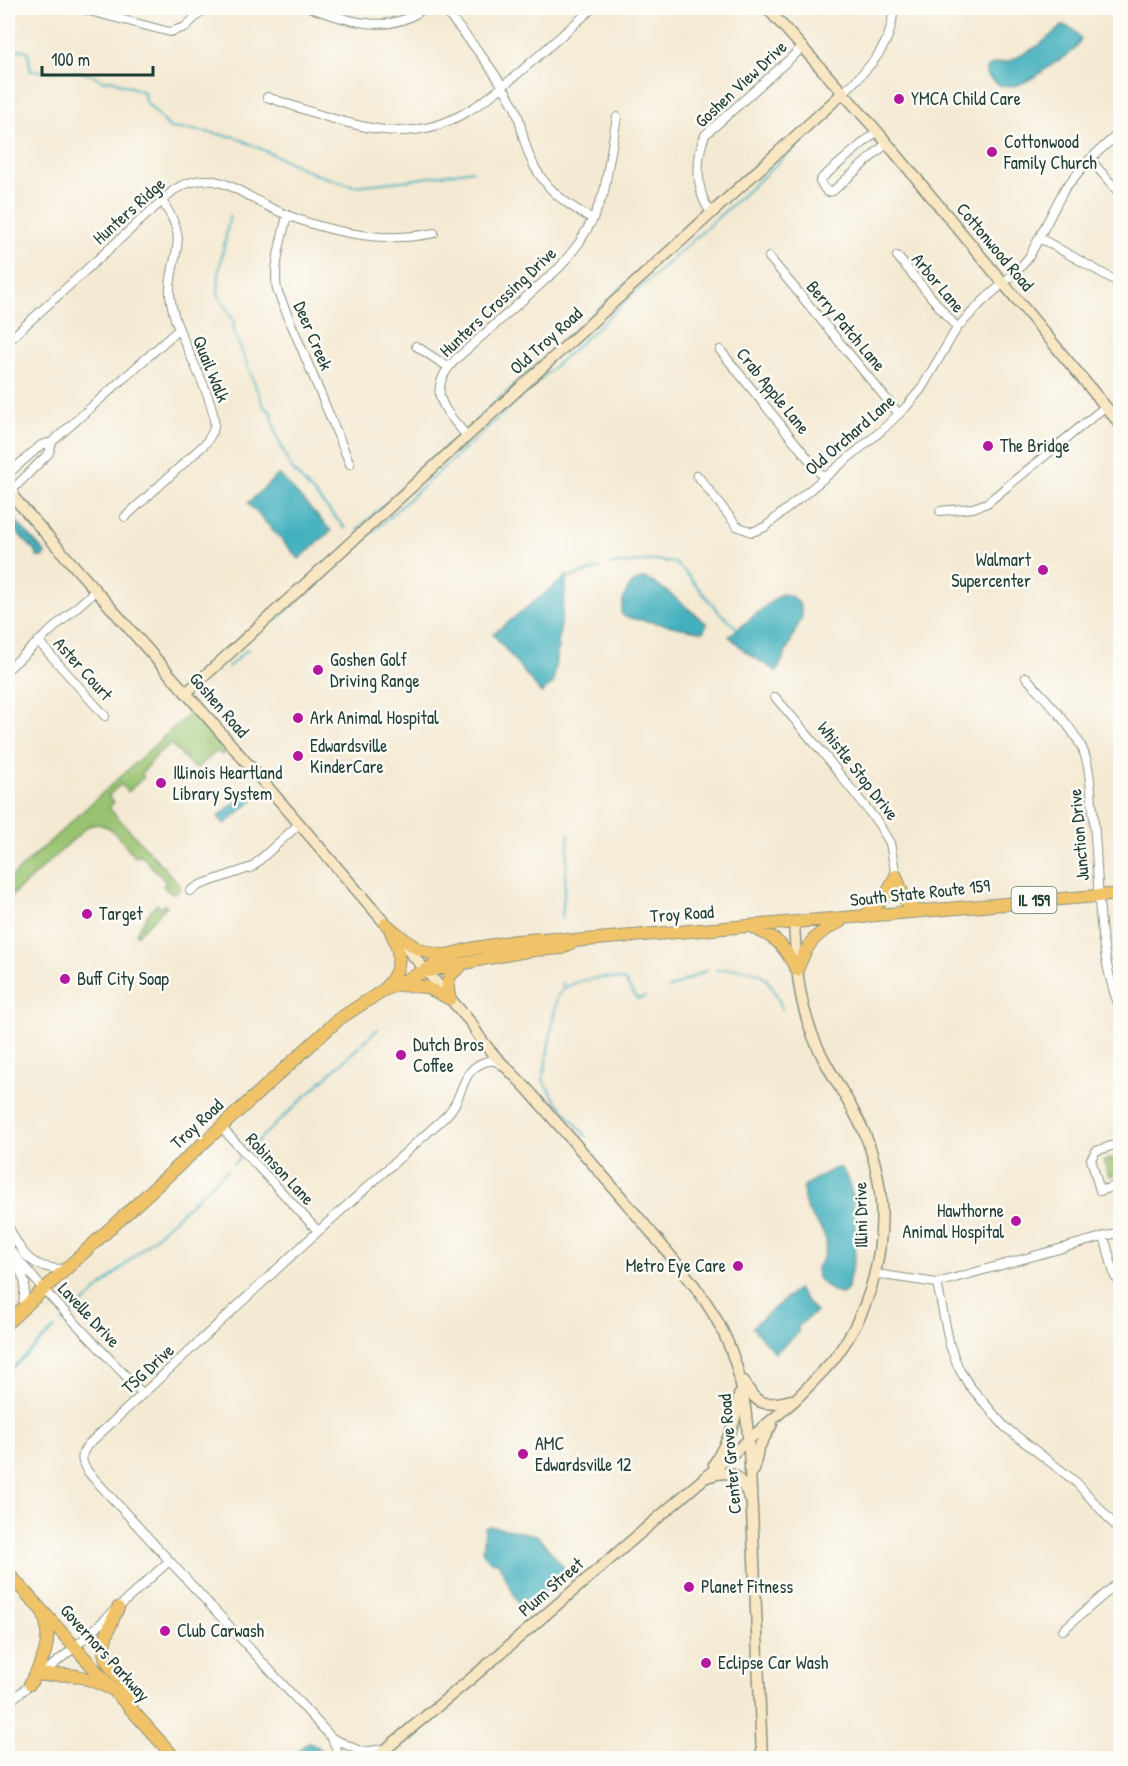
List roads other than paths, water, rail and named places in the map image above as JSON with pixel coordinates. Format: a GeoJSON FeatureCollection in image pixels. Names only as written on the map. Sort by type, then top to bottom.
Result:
{"type":"FeatureCollection","features":[{"type":"Feature","properties":{"kind":"main road","name":"Whistle Stop Drive"},"geometry":{"type":"LineString","coordinates":[[896,876],[904,898],[914,912]]}},
{"type":"Feature","properties":{"kind":"main road"},"geometry":{"type":"LineString","coordinates":[[864,917],[886,895],[896,876]]}},
{"type":"Feature","properties":{"kind":"main road","name":"South State Route 159"},"geometry":{"type":"LineString","coordinates":[[794,923],[1007,902],[1120,894]]}},
{"type":"Feature","properties":{"kind":"main road"},"geometry":{"type":"LineString","coordinates":[[797,970],[812,940],[830,926],[846,918]]}},
{"type":"Feature","properties":{"kind":"main road","name":"Troy Road"},"geometry":{"type":"LineString","coordinates":[[8,1322],[339,1019],[388,988],[425,971],[447,955],[516,941],[554,938],[574,941],[794,923]]}},
{"type":"Feature","properties":{"kind":"main road"},"geometry":{"type":"LineString","coordinates":[[387,926],[420,951],[430,955],[447,955]]}},
{"type":"Feature","properties":{"kind":"main road"},"geometry":{"type":"LineString","coordinates":[[387,926],[396,941],[400,958],[396,974],[388,988]]}},
{"type":"Feature","properties":{"kind":"main road"},"geometry":{"type":"LineString","coordinates":[[751,927],[781,944],[797,970]]}},
{"type":"Feature","properties":{"kind":"main road","name":"Troy Road"},"geometry":{"type":"LineString","coordinates":[[425,971],[533,950],[561,948],[574,941]]}},
{"type":"Feature","properties":{"kind":"main road"},"geometry":{"type":"LineString","coordinates":[[450,999],[447,986],[448,977],[465,963]]}},
{"type":"Feature","properties":{"kind":"main road"},"geometry":{"type":"LineString","coordinates":[[388,988],[416,985],[426,987],[450,999]]}},
{"type":"Feature","properties":{"kind":"main road","name":"Governors Parkway"},"geometry":{"type":"LineString","coordinates":[[8,1573],[175,1758]]}},
{"type":"Feature","properties":{"kind":"main road"},"geometry":{"type":"LineString","coordinates":[[118,1608],[104,1649],[113,1671],[128,1690],[132,1711]]}},
{"type":"Feature","properties":{"kind":"main road"},"geometry":{"type":"LineString","coordinates":[[30,1684],[46,1653],[48,1626],[43,1611]]}},
{"type":"Feature","properties":{"kind":"main road"},"geometry":{"type":"LineString","coordinates":[[42,1675],[67,1673],[84,1676],[114,1690]]}},
{"type":"Feature","properties":{"kind":"street"},"geometry":{"type":"LineString","coordinates":[[78,8],[170,32],[185,27],[205,8]]}},
{"type":"Feature","properties":{"kind":"street"},"geometry":{"type":"LineString","coordinates":[[311,8],[377,25],[410,17],[424,8]]}},
{"type":"Feature","properties":{"kind":"street"},"geometry":{"type":"LineString","coordinates":[[443,8],[469,39],[503,87],[518,115],[529,156],[544,182],[563,202],[593,219]]}},
{"type":"Feature","properties":{"kind":"street"},"geometry":{"type":"LineString","coordinates":[[267,97],[377,129],[410,130],[434,126],[471,111],[503,87],[593,8]]}},
{"type":"Feature","properties":{"kind":"street"},"geometry":{"type":"LineString","coordinates":[[767,8],[844,92],[862,75],[883,49],[892,28],[893,8]]}},
{"type":"Feature","properties":{"kind":"street","name":"Goshen View Drive"},"geometry":{"type":"LineString","coordinates":[[711,212],[706,206],[700,181],[700,154],[705,135],[803,47]]}},
{"type":"Feature","properties":{"kind":"street","name":"Cottonwood Road"},"geometry":{"type":"LineString","coordinates":[[844,92],[1120,424]]}},
{"type":"Feature","properties":{"kind":"street","name":"Old Troy Road"},"geometry":{"type":"LineString","coordinates":[[186,693],[844,92]]}},
{"type":"Feature","properties":{"kind":"street","name":"Hunters Crossing Drive"},"geometry":{"type":"LineString","coordinates":[[467,436],[443,407],[439,384],[448,367],[560,267],[579,243],[593,219],[606,182],[617,117]]}},
{"type":"Feature","properties":{"kind":"street"},"geometry":{"type":"LineString","coordinates":[[877,131],[822,178],[820,183],[824,189],[827,192],[833,191],[887,143]]}},
{"type":"Feature","properties":{"kind":"street","name":"Old Orchard Lane"},"geometry":{"type":"LineString","coordinates":[[697,475],[737,526],[752,532],[765,527],[899,414],[921,389],[957,328],[1029,257],[1065,188],[1090,159],[1120,132]]}},
{"type":"Feature","properties":{"kind":"street"},"geometry":{"type":"LineString","coordinates":[[1090,159],[1120,194]]}},
{"type":"Feature","properties":{"kind":"street","name":"Hunters Ridge"},"geometry":{"type":"LineString","coordinates":[[8,341],[162,201],[182,185],[191,182],[210,180],[232,186],[262,204],[318,225],[364,234],[412,238],[434,233]]}},
{"type":"Feature","properties":{"kind":"street","name":"Quail Walk"},"geometry":{"type":"LineString","coordinates":[[125,517],[206,443],[214,428],[210,403],[178,330],[169,289],[178,249],[177,232],[162,201]]}},
{"type":"Feature","properties":{"kind":"street","name":"Deer Creek"},"geometry":{"type":"LineString","coordinates":[[287,215],[275,281],[277,290],[350,464]]}},
{"type":"Feature","properties":{"kind":"street"},"geometry":{"type":"LineString","coordinates":[[1040,238],[1116,281]]}},
{"type":"Feature","properties":{"kind":"street","name":"Arbor Lane"},"geometry":{"type":"LineString","coordinates":[[897,256],[957,328]]}},
{"type":"Feature","properties":{"kind":"street","name":"Berry Patch Lane"},"geometry":{"type":"LineString","coordinates":[[769,257],[899,414]]}},
{"type":"Feature","properties":{"kind":"street"},"geometry":{"type":"LineString","coordinates":[[8,474],[41,445],[52,442],[178,330]]}},
{"type":"Feature","properties":{"kind":"street"},"geometry":{"type":"LineString","coordinates":[[416,346],[448,367]]}},
{"type":"Feature","properties":{"kind":"street","name":"Crab Apple Lane"},"geometry":{"type":"LineString","coordinates":[[720,350],[824,478]]}},
{"type":"Feature","properties":{"kind":"street"},"geometry":{"type":"LineString","coordinates":[[940,511],[973,508],[987,503],[1106,406]]}},
{"type":"Feature","properties":{"kind":"street"},"geometry":{"type":"LineString","coordinates":[[16,500],[13,493],[14,488],[49,453],[52,442]]}},
{"type":"Feature","properties":{"kind":"street","name":"Goshen Road"},"geometry":{"type":"LineString","coordinates":[[8,491],[186,693],[425,971]]}},
{"type":"Feature","properties":{"kind":"street"},"geometry":{"type":"LineString","coordinates":[[8,669],[96,590]]}},
{"type":"Feature","properties":{"kind":"street","name":"Aster Court"},"geometry":{"type":"LineString","coordinates":[[38,641],[105,716]]}},
{"type":"Feature","properties":{"kind":"street","name":"Junction Drive"},"geometry":{"type":"LineString","coordinates":[[1026,677],[1067,724],[1081,745],[1086,760],[1106,962],[1120,1008]]}},
{"type":"Feature","properties":{"kind":"street","name":"Whistle Stop Drive"},"geometry":{"type":"LineString","coordinates":[[775,697],[878,823],[890,843],[896,876]]}},
{"type":"Feature","properties":{"kind":"street"},"geometry":{"type":"LineString","coordinates":[[190,891],[200,885],[252,867],[299,824]]}},
{"type":"Feature","properties":{"kind":"street","name":"Illini Drive"},"geometry":{"type":"LineString","coordinates":[[748,1439],[795,1400],[834,1358],[853,1328],[876,1274],[882,1219],[880,1187],[874,1159],[853,1107],[832,1076],[815,1041],[803,1006],[797,970],[794,923]]}},
{"type":"Feature","properties":{"kind":"street","name":"Center Grove Road"},"geometry":{"type":"LineString","coordinates":[[425,971],[472,1024],[509,1061],[518,1078],[700,1292],[723,1332],[738,1372],[748,1439],[762,1758]]}},
{"type":"Feature","properties":{"kind":"street","name":"Center Grove Road"},"geometry":{"type":"LineString","coordinates":[[472,1024],[478,1036],[508,1071],[518,1078]]}},
{"type":"Feature","properties":{"kind":"street","name":"TSG Drive"},"geometry":{"type":"LineString","coordinates":[[340,1758],[332,1738],[88,1472],[82,1458],[87,1445],[454,1108],[472,1070],[489,1060],[497,1061],[508,1071]]}},
{"type":"Feature","properties":{"kind":"street","name":"Robinson Lane"},"geometry":{"type":"LineString","coordinates":[[221,1127],[318,1231]]}},
{"type":"Feature","properties":{"kind":"street"},"geometry":{"type":"LineString","coordinates":[[1120,1143],[1096,1151],[1091,1159],[1100,1191],[1120,1184]]}},
{"type":"Feature","properties":{"kind":"street","name":"Lavelle Drive"},"geometry":{"type":"LineString","coordinates":[[8,1226],[21,1250],[30,1259],[45,1268],[65,1269]]}},
{"type":"Feature","properties":{"kind":"street"},"geometry":{"type":"LineString","coordinates":[[876,1274],[937,1283],[1120,1232]]}},
{"type":"Feature","properties":{"kind":"street"},"geometry":{"type":"LineString","coordinates":[[1104,1236],[1115,1276],[1120,1282]]}},
{"type":"Feature","properties":{"kind":"street","name":"Lavelle Drive"},"geometry":{"type":"LineString","coordinates":[[8,1247],[43,1289],[143,1394]]}},
{"type":"Feature","properties":{"kind":"street","name":"Lavelle Drive"},"geometry":{"type":"LineString","coordinates":[[14,1256],[25,1283],[23,1308]]}},
{"type":"Feature","properties":{"kind":"street"},"geometry":{"type":"LineString","coordinates":[[937,1283],[950,1346],[959,1369],[969,1385],[1005,1427],[1076,1482],[1120,1531]]}},
{"type":"Feature","properties":{"kind":"street"},"geometry":{"type":"LineString","coordinates":[[738,1372],[750,1393],[760,1402],[773,1404],[795,1400]]}},
{"type":"Feature","properties":{"kind":"street"},"geometry":{"type":"LineString","coordinates":[[706,1476],[730,1436],[735,1421],[738,1406],[738,1372]]}},
{"type":"Feature","properties":{"kind":"street"},"geometry":{"type":"LineString","coordinates":[[751,1497],[758,1449],[779,1414],[795,1400]]}},
{"type":"Feature","properties":{"kind":"street","name":"Plum Street"},"geometry":{"type":"LineString","coordinates":[[375,1758],[473,1677],[748,1439]]}},
{"type":"Feature","properties":{"kind":"street"},"geometry":{"type":"LineString","coordinates":[[706,1476],[732,1473],[751,1497]]}},
{"type":"Feature","properties":{"kind":"street"},"geometry":{"type":"LineString","coordinates":[[8,1703],[75,1647],[169,1561]]}},
{"type":"Feature","properties":{"kind":"street"},"geometry":{"type":"LineString","coordinates":[[1064,1630],[1120,1581]]}},
{"type":"Feature","properties":{"kind":"street","name":"TSG Drive"},"geometry":{"type":"LineString","coordinates":[[332,1738],[362,1752],[386,1749]]}},
{"type":"Feature","properties":{"kind":"water"},"geometry":{"type":"Polygon","coordinates":[[[1062,26],[1075,31],[1081,39],[1079,44],[1069,54],[1037,75],[1010,86],[993,81],[986,73],[986,69],[993,64],[1010,61],[1038,46],[1062,26]]]}},
{"type":"Feature","properties":{"kind":"water"},"geometry":{"type":"Polygon","coordinates":[[[279,474],[331,531],[299,559],[248,503],[279,474]]]}},
{"type":"Feature","properties":{"kind":"water"},"geometry":{"type":"Polygon","coordinates":[[[8,512],[45,553],[44,557],[37,557],[37,553],[8,523],[8,512]]]}},
{"type":"Feature","properties":{"kind":"water"},"geometry":{"type":"Polygon","coordinates":[[[567,576],[553,684],[541,693],[493,634],[567,576]]]}},
{"type":"Feature","properties":{"kind":"water"},"geometry":{"type":"Polygon","coordinates":[[[645,578],[667,591],[707,624],[703,632],[625,617],[621,613],[627,591],[634,582],[645,578]]]}},
{"type":"Feature","properties":{"kind":"water"},"geometry":{"type":"Polygon","coordinates":[[[782,594],[791,596],[797,601],[801,607],[802,616],[777,672],[746,652],[729,636],[782,594]]]}},
{"type":"Feature","properties":{"kind":"water"},"geometry":{"type":"Polygon","coordinates":[[[253,787],[260,795],[225,824],[218,817],[253,787]]]}},
{"type":"Feature","properties":{"kind":"water"},"geometry":{"type":"Polygon","coordinates":[[[836,1168],[841,1168],[850,1186],[856,1223],[855,1256],[848,1289],[843,1294],[832,1291],[817,1278],[816,1269],[824,1255],[826,1244],[824,1235],[808,1210],[804,1199],[804,1186],[836,1168]]]}},
{"type":"Feature","properties":{"kind":"water"},"geometry":{"type":"Polygon","coordinates":[[[797,1289],[816,1312],[798,1326],[798,1333],[775,1353],[752,1327],[797,1289]]]}},
{"type":"Feature","properties":{"kind":"water"},"geometry":{"type":"Polygon","coordinates":[[[489,1526],[537,1535],[567,1571],[522,1611],[498,1562],[490,1561],[483,1553],[485,1528],[489,1526]]]}},
{"type":"Feature","properties":{"kind":"water"},"geometry":{"type":"Polygon","coordinates":[[[308,1742],[319,1748],[325,1758],[290,1758],[308,1742]]]}},
{"type":"Feature","properties":{"kind":"waterway"},"geometry":{"type":"LineString","coordinates":[[8,56],[17,50],[22,50],[28,52],[31,71],[81,72],[103,81],[111,80],[144,92],[145,101],[170,128],[235,137],[315,174],[354,186],[473,170]]}},
{"type":"Feature","properties":{"kind":"waterway"},"geometry":{"type":"LineString","coordinates":[[275,621],[826,119]]}},
{"type":"Feature","properties":{"kind":"waterway"},"geometry":{"type":"LineString","coordinates":[[230,215],[219,271],[218,294],[234,322],[234,332],[264,407],[271,412],[277,437],[291,468],[345,528]]}},
{"type":"Feature","properties":{"kind":"waterway"},"geometry":{"type":"LineString","coordinates":[[477,419],[644,267]]}},
{"type":"Feature","properties":{"kind":"waterway"},"geometry":{"type":"LineString","coordinates":[[357,530],[449,444]]}},
{"type":"Feature","properties":{"kind":"waterway"},"geometry":{"type":"LineString","coordinates":[[610,565],[656,560],[675,563],[719,612],[738,629]]}},
{"type":"Feature","properties":{"kind":"waterway"},"geometry":{"type":"LineString","coordinates":[[567,578],[600,568]]}},
{"type":"Feature","properties":{"kind":"waterway"},"geometry":{"type":"LineString","coordinates":[[228,667],[248,649]]}},
{"type":"Feature","properties":{"kind":"waterway"},"geometry":{"type":"LineString","coordinates":[[562,919],[569,834]]}},
{"type":"Feature","properties":{"kind":"waterway"},"geometry":{"type":"LineString","coordinates":[[716,970],[741,969],[759,973],[766,978],[782,1009]]}},
{"type":"Feature","properties":{"kind":"waterway"},"geometry":{"type":"LineString","coordinates":[[668,989],[707,970]]}},
{"type":"Feature","properties":{"kind":"waterway"},"geometry":{"type":"LineString","coordinates":[[563,989],[584,980],[610,978],[625,981],[637,999],[645,997]]}},
{"type":"Feature","properties":{"kind":"waterway"},"geometry":{"type":"LineString","coordinates":[[562,982],[563,989],[557,997],[543,1080],[556,1101],[587,1137]]}},
{"type":"Feature","properties":{"kind":"waterway"},"geometry":{"type":"LineString","coordinates":[[248,1150],[378,1029]]}},
{"type":"Feature","properties":{"kind":"waterway"},"geometry":{"type":"LineString","coordinates":[[233,1164],[242,1156]]}},
{"type":"Feature","properties":{"kind":"waterway"},"geometry":{"type":"LineString","coordinates":[[73,1313],[227,1170]]}},
{"type":"Feature","properties":{"kind":"waterway"},"geometry":{"type":"LineString","coordinates":[[62,1323],[65,1319]]}},
{"type":"Feature","properties":{"kind":"waterway"},"geometry":{"type":"LineString","coordinates":[[8,1372],[55,1328]]}},
{"type":"Feature","properties":{"kind":"place","name":"YMCA Child Care"},"geometry":{"type":"Point","coordinates":[899,99]}},
{"type":"Feature","properties":{"kind":"place","name":"Cottonwood Family Church"},"geometry":{"type":"Point","coordinates":[992,152]}},
{"type":"Feature","properties":{"kind":"place","name":"The Bridge"},"geometry":{"type":"Point","coordinates":[988,446]}},
{"type":"Feature","properties":{"kind":"place","name":"Walmart Supercenter"},"geometry":{"type":"Point","coordinates":[1043,570]}},
{"type":"Feature","properties":{"kind":"place","name":"Goshen Golf Driving Range"},"geometry":{"type":"Point","coordinates":[318,670]}},
{"type":"Feature","properties":{"kind":"place","name":"Ark Animal Hospital"},"geometry":{"type":"Point","coordinates":[298,718]}},
{"type":"Feature","properties":{"kind":"place","name":"Edwardsville KinderCare"},"geometry":{"type":"Point","coordinates":[298,756]}},
{"type":"Feature","properties":{"kind":"place","name":"Illinois Heartland Library System"},"geometry":{"type":"Point","coordinates":[161,783]}},
{"type":"Feature","properties":{"kind":"place","name":"Target"},"geometry":{"type":"Point","coordinates":[87,914]}},
{"type":"Feature","properties":{"kind":"place","name":"Buff City Soap"},"geometry":{"type":"Point","coordinates":[65,979]}},
{"type":"Feature","properties":{"kind":"place","name":"Dutch Bros Coffee"},"geometry":{"type":"Point","coordinates":[401,1055]}},
{"type":"Feature","properties":{"kind":"place","name":"Hawthorne Animal Hospital"},"geometry":{"type":"Point","coordinates":[1016,1221]}},
{"type":"Feature","properties":{"kind":"place","name":"Metro Eye Care"},"geometry":{"type":"Point","coordinates":[738,1266]}},
{"type":"Feature","properties":{"kind":"place","name":"AMC Edwardsville 12"},"geometry":{"type":"Point","coordinates":[523,1454]}},
{"type":"Feature","properties":{"kind":"place","name":"Planet Fitness"},"geometry":{"type":"Point","coordinates":[689,1587]}},
{"type":"Feature","properties":{"kind":"place","name":"Club Carwash"},"geometry":{"type":"Point","coordinates":[165,1631]}},
{"type":"Feature","properties":{"kind":"place","name":"Eclipse Car Wash"},"geometry":{"type":"Point","coordinates":[706,1663]}}]}
